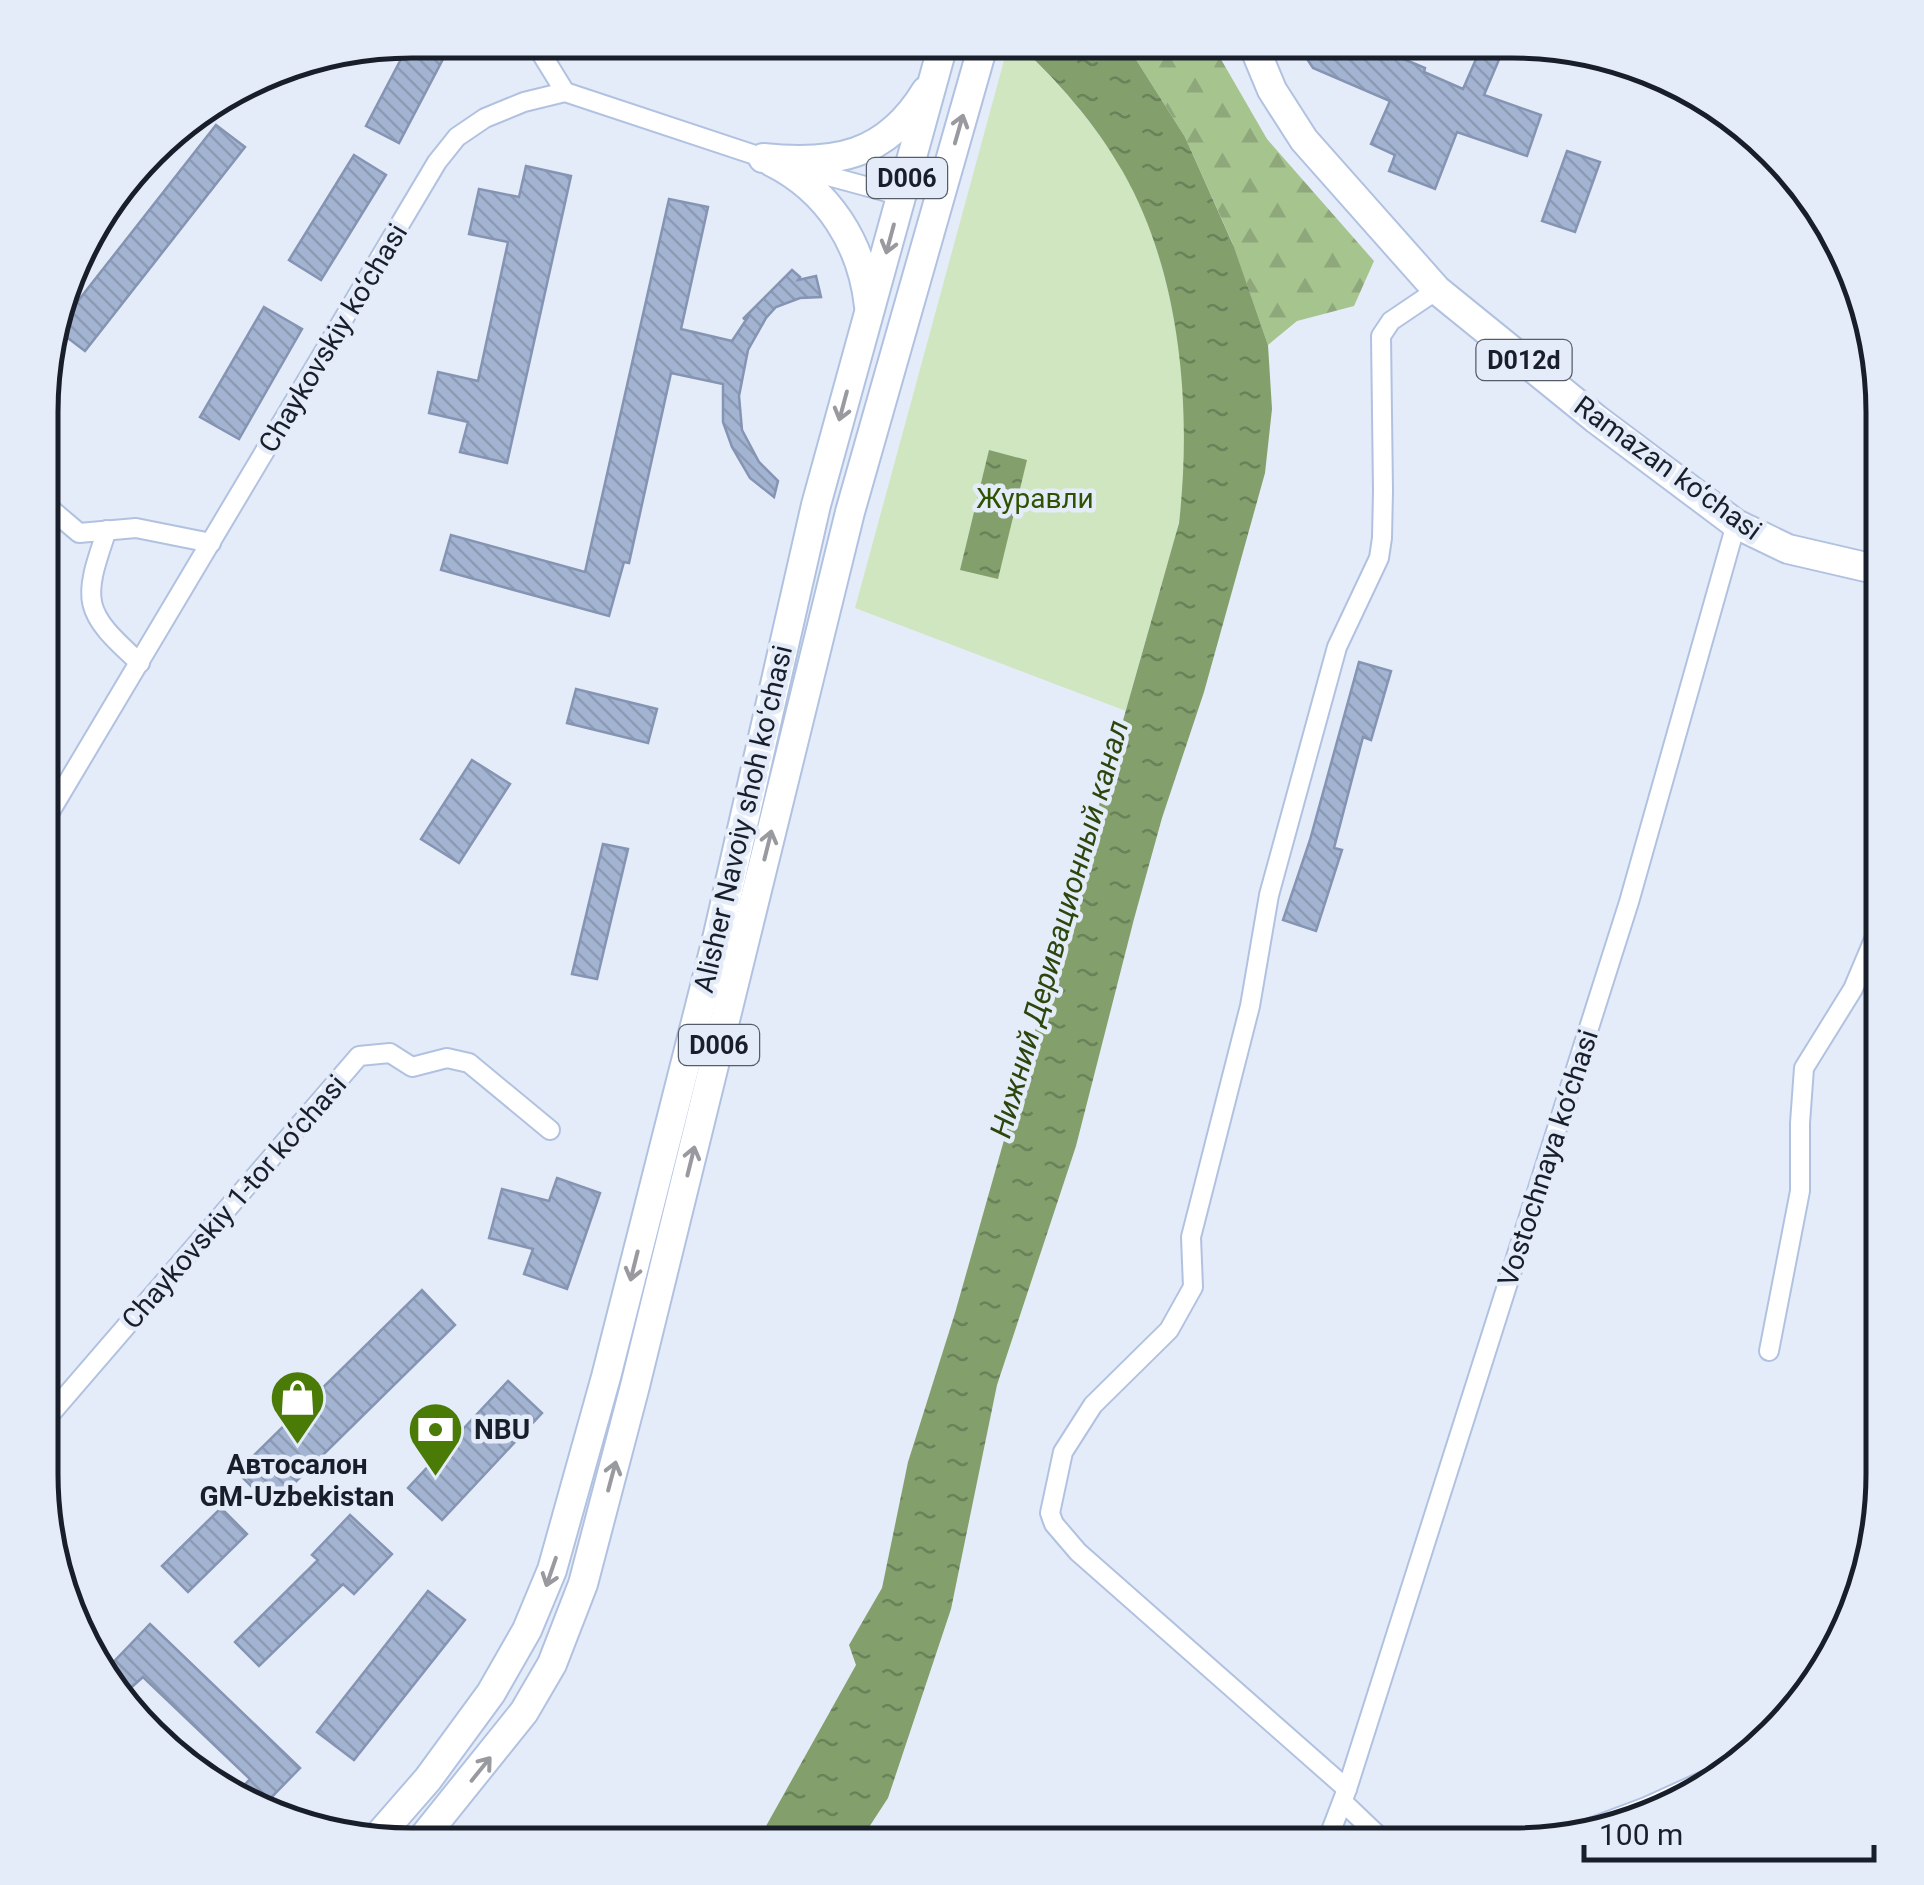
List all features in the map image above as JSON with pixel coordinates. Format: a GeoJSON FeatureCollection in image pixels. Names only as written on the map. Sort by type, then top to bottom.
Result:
{"type":"FeatureCollection","features":[{"type":"Feature","properties":{"kind":"main road","name":"Alisher Navoiy shoh koʻchasi"},"geometry":{"type":"LineString","coordinates":[[386,1827],[428,1779],[491,1693],[527,1630],[552,1570],[626,1301],[717,940],[816,505],[939,58]]}},
{"type":"Feature","properties":{"kind":"main road","name":"Alisher Navoiy shoh koʻchasi"},"geometry":{"type":"LineString","coordinates":[[431,1828],[524,1712],[552,1664],[582,1584],[653,1314],[850,512],[979,58]]}},
{"type":"Feature","properties":{"kind":"main road","name":"Ramazan ko‘chasi"},"geometry":{"type":"LineString","coordinates":[[1259,58],[1272,90],[1304,140],[1436,290],[1736,524],[1788,549],[1866,567]]}},
{"type":"Feature","properties":{"kind":"main road"},"geometry":{"type":"LineString","coordinates":[[763,158],[828,160],[874,146],[916,107],[936,72]]}},
{"type":"Feature","properties":{"kind":"main road"},"geometry":{"type":"LineString","coordinates":[[763,158],[802,180],[836,215],[863,272],[870,312]]}},
{"type":"Feature","properties":{"kind":"main road"},"geometry":{"type":"LineString","coordinates":[[902,196],[938,206]]}},
{"type":"Feature","properties":{"kind":"street"},"geometry":{"type":"LineString","coordinates":[[544,58],[564,92],[763,158],[902,196]]}},
{"type":"Feature","properties":{"kind":"street","name":"Chaykovskiy ko‘chasi"},"geometry":{"type":"LineString","coordinates":[[58,799],[437,162],[457,137],[484,118],[564,92]]}},
{"type":"Feature","properties":{"kind":"street"},"geometry":{"type":"LineString","coordinates":[[1373,1827],[1345,1795],[1061,1533],[1050,1512],[1066,1445],[1093,1405],[1169,1330],[1193,1288],[1190,1237],[1250,1006],[1269,895],[1337,647],[1379,558],[1383,523],[1381,336],[1390,321],[1436,290]]}},
{"type":"Feature","properties":{"kind":"street"},"geometry":{"type":"LineString","coordinates":[[58,516],[80,533],[136,528],[211,543]]}},
{"type":"Feature","properties":{"kind":"street","name":"Vostochnaya ko‘chasi"},"geometry":{"type":"LineString","coordinates":[[1333,1827],[1629,902],[1736,524]]}},
{"type":"Feature","properties":{"kind":"street"},"geometry":{"type":"LineString","coordinates":[[106,530],[89,593],[95,614],[116,642],[140,663]]}},
{"type":"Feature","properties":{"kind":"street"},"geometry":{"type":"LineString","coordinates":[[1768,1351],[1800,1192],[1804,1068],[1853,988],[1866,958]]}},
{"type":"Feature","properties":{"kind":"street","name":"Chaykovskiy 1-tor ko‘chasi"},"geometry":{"type":"LineString","coordinates":[[58,1405],[359,1056],[390,1054],[412,1067],[447,1058],[469,1063],[550,1130]]}},
{"type":"Feature","properties":{"kind":"green space","name":"Журавли"},"geometry":{"type":"Polygon","coordinates":[[[1005,58],[1032,58],[1087,119],[1123,171],[1157,250],[1178,341],[1185,434],[1179,520],[1126,711],[855,608],[1005,58]]]}},
{"type":"Feature","properties":{"kind":"green space"},"geometry":{"type":"Polygon","coordinates":[[[1135,58],[1220,58],[1267,139],[1374,261],[1354,306],[1297,321],[1268,345],[1232,242],[1185,137],[1135,58]]]}},
{"type":"Feature","properties":{"kind":"water"},"geometry":{"type":"Polygon","coordinates":[[[1033,58],[1135,58],[1185,137],[1234,247],[1268,345],[1272,409],[1265,473],[1204,692],[1162,818],[1076,1146],[997,1385],[951,1609],[888,1798],[869,1828],[765,1828],[856,1665],[849,1645],[882,1588],[908,1462],[955,1313],[1179,523],[1183,479],[1182,389],[1170,298],[1158,254],[1143,212],[1112,154],[1033,58]]]}},
{"type":"Feature","properties":{"kind":"water"},"geometry":{"type":"Polygon","coordinates":[[[989,450],[1027,460],[998,579],[960,570],[989,450]]]}},
{"type":"Feature","properties":{"kind":"building"},"geometry":{"type":"Polygon","coordinates":[[[402,58],[444,58],[399,143],[366,126],[402,58]]]}},
{"type":"Feature","properties":{"kind":"building"},"geometry":{"type":"Polygon","coordinates":[[[1306,58],[1401,58],[1463,89],[1476,58],[1500,58],[1484,95],[1541,115],[1527,156],[1457,132],[1435,189],[1389,171],[1395,155],[1371,144],[1390,101],[1313,68],[1306,58]]]}},
{"type":"Feature","properties":{"kind":"building"},"geometry":{"type":"Polygon","coordinates":[[[216,125],[245,147],[85,351],[66,336],[74,306],[216,125]]]}},
{"type":"Feature","properties":{"kind":"building"},"geometry":{"type":"Polygon","coordinates":[[[1567,151],[1600,162],[1575,232],[1542,221],[1567,151]]]}},
{"type":"Feature","properties":{"kind":"building"},"geometry":{"type":"Polygon","coordinates":[[[354,155],[386,175],[321,280],[289,260],[354,155]]]}},
{"type":"Feature","properties":{"kind":"building"},"geometry":{"type":"Polygon","coordinates":[[[526,166],[571,176],[507,463],[460,452],[468,422],[429,413],[438,372],[478,381],[508,242],[469,234],[479,189],[519,197],[526,166]]]}},
{"type":"Feature","properties":{"kind":"building"},"geometry":{"type":"Polygon","coordinates":[[[669,199],[708,207],[681,329],[732,341],[748,317],[743,319],[792,270],[800,277],[798,280],[816,276],[821,297],[800,298],[776,307],[766,318],[748,350],[739,396],[742,430],[759,462],[778,481],[774,497],[750,478],[732,447],[723,422],[723,384],[671,373],[629,563],[624,562],[609,616],[441,570],[451,535],[585,572],[669,199]]]}},
{"type":"Feature","properties":{"kind":"building"},"geometry":{"type":"Polygon","coordinates":[[[264,307],[302,329],[239,439],[200,417],[264,307]]]}},
{"type":"Feature","properties":{"kind":"building"},"geometry":{"type":"Polygon","coordinates":[[[1359,662],[1391,671],[1371,740],[1363,737],[1334,848],[1342,850],[1316,931],[1283,920],[1310,840],[1359,662]]]}},
{"type":"Feature","properties":{"kind":"building"},"geometry":{"type":"Polygon","coordinates":[[[576,689],[657,709],[648,743],[567,723],[576,689]]]}},
{"type":"Feature","properties":{"kind":"building"},"geometry":{"type":"Polygon","coordinates":[[[472,760],[510,784],[459,863],[421,839],[472,760]]]}},
{"type":"Feature","properties":{"kind":"building"},"geometry":{"type":"Polygon","coordinates":[[[603,844],[628,849],[597,979],[572,974],[603,844]]]}},
{"type":"Feature","properties":{"kind":"building"},"geometry":{"type":"Polygon","coordinates":[[[557,1178],[600,1193],[567,1289],[524,1274],[533,1249],[489,1238],[502,1189],[549,1201],[557,1178]]]}},
{"type":"Feature","properties":{"kind":"building"},"geometry":{"type":"Polygon","coordinates":[[[422,1290],[455,1325],[271,1506],[237,1472],[422,1290]]]}},
{"type":"Feature","properties":{"kind":"building"},"geometry":{"type":"Polygon","coordinates":[[[508,1381],[542,1413],[442,1520],[408,1488],[508,1381]]]}},
{"type":"Feature","properties":{"kind":"building"},"geometry":{"type":"Polygon","coordinates":[[[221,1508],[247,1534],[188,1592],[162,1566],[221,1508]]]}},
{"type":"Feature","properties":{"kind":"building"},"geometry":{"type":"Polygon","coordinates":[[[350,1515],[392,1554],[354,1594],[343,1584],[259,1666],[235,1642],[318,1560],[312,1555],[350,1515]]]}},
{"type":"Feature","properties":{"kind":"building"},"geometry":{"type":"Polygon","coordinates":[[[428,1591],[465,1620],[354,1760],[317,1732],[428,1591]]]}},
{"type":"Feature","properties":{"kind":"building"},"geometry":{"type":"Polygon","coordinates":[[[150,1624],[300,1768],[270,1798],[244,1785],[250,1779],[143,1677],[130,1688],[113,1663],[150,1624]]]}},
{"type":"Feature","properties":{"kind":"place","name":"Автосалон GM-Uzbekistan"},"geometry":{"type":"Point","coordinates":[297,1447]}},
{"type":"Feature","properties":{"kind":"place","name":"NBU"},"geometry":{"type":"Point","coordinates":[435,1478]}},
{"type":"Feature","properties":{"kind":"water label","name":"Нижний Деривационный канал"},"geometry":{"type":"Point","coordinates":[1059,929]}}]}
